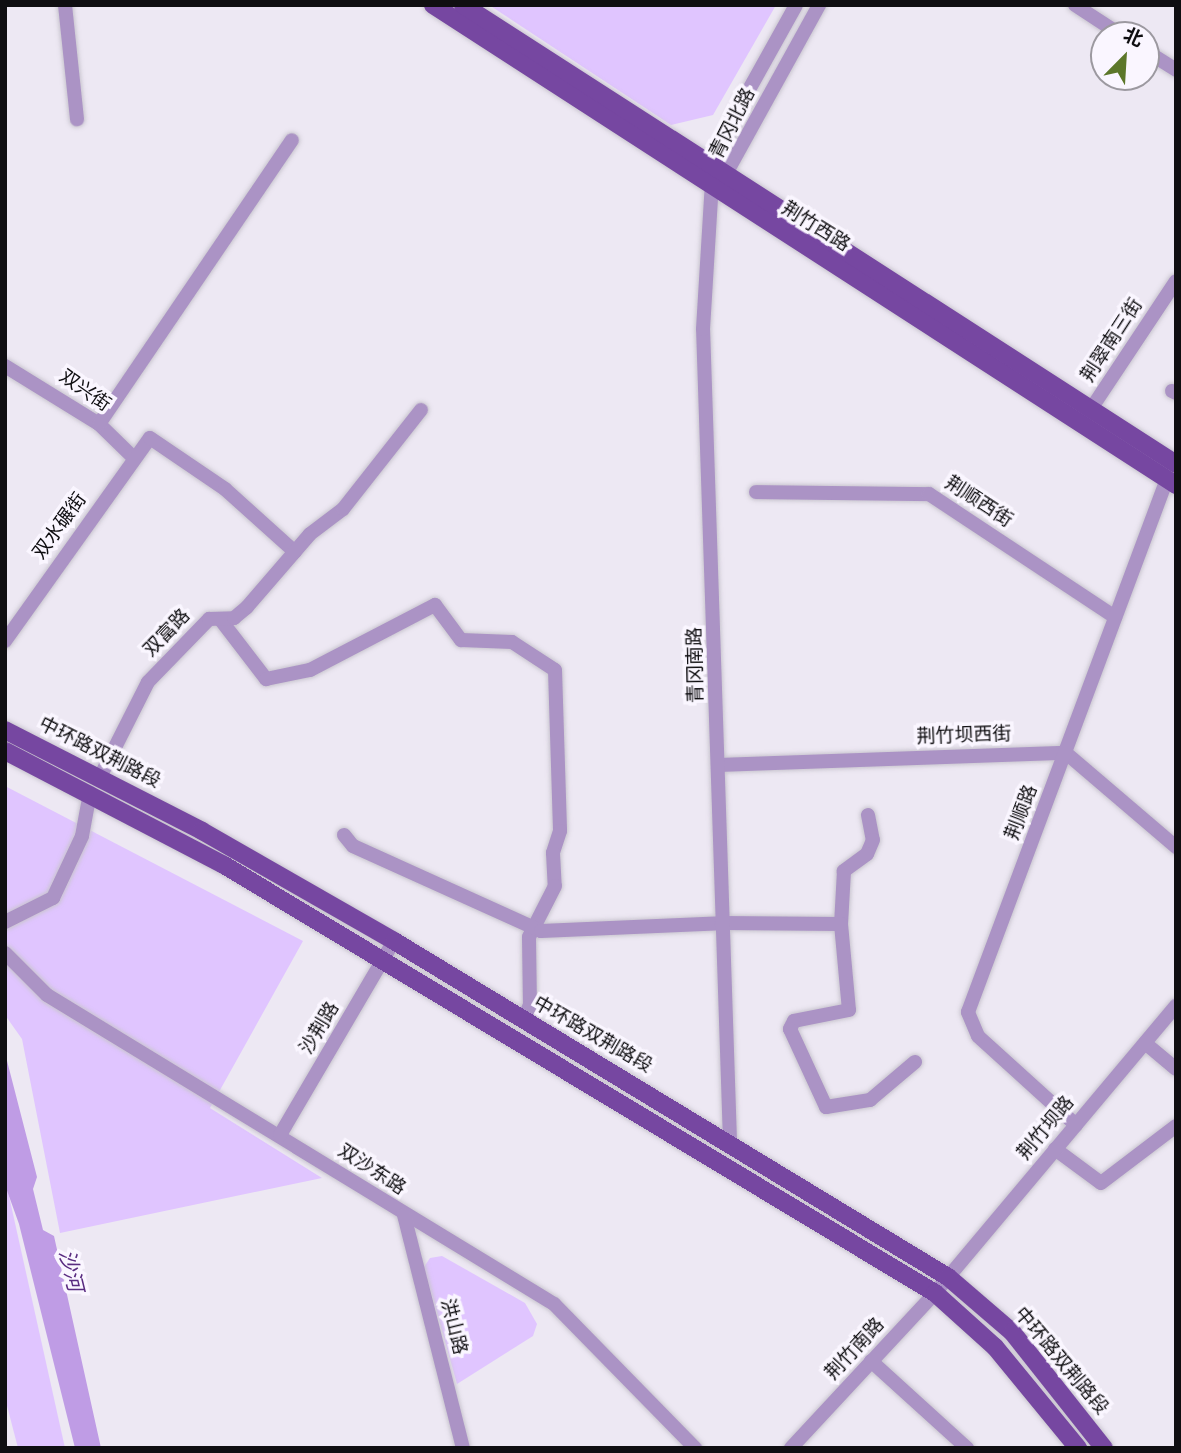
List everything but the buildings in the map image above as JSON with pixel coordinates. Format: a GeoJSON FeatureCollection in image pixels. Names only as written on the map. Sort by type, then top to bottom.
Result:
{"type":"FeatureCollection","features":[{"type":"Feature","properties":{"kind":"main road","name":"荆竹西路"},"geometry":{"type":"LineString","coordinates":[[433,5],[713,188],[1087,416]]}},
{"type":"Feature","properties":{"kind":"main road","name":"荆竹西路"},"geometry":{"type":"LineString","coordinates":[[463,5],[721,171],[1173,476]]}},
{"type":"Feature","properties":{"kind":"main road","name":"中环路双荆路段"},"geometry":{"type":"LineString","coordinates":[[5,730],[100,777],[394,941],[730,1141],[948,1277],[1012,1332],[1104,1448]]}},
{"type":"Feature","properties":{"kind":"main road","name":"中环路双荆路段"},"geometry":{"type":"LineString","coordinates":[[5,751],[224,865],[935,1293],[995,1347],[1078,1448]]}},
{"type":"Feature","properties":{"kind":"street"},"geometry":{"type":"LineString","coordinates":[[65,5],[76,119]]}},
{"type":"Feature","properties":{"kind":"street","name":"青冈北路"},"geometry":{"type":"LineString","coordinates":[[721,171],[741,104],[796,5]]}},
{"type":"Feature","properties":{"kind":"street","name":"青冈北路"},"geometry":{"type":"LineString","coordinates":[[713,188],[819,5]]}},
{"type":"Feature","properties":{"kind":"street"},"geometry":{"type":"LineString","coordinates":[[1075,5],[1100,21]]}},
{"type":"Feature","properties":{"kind":"street"},"geometry":{"type":"LineString","coordinates":[[1160,60],[1176,70]]}},
{"type":"Feature","properties":{"kind":"street"},"geometry":{"type":"LineString","coordinates":[[99,424],[292,140]]}},
{"type":"Feature","properties":{"kind":"street","name":"青冈南路"},"geometry":{"type":"LineString","coordinates":[[713,188],[703,329],[730,1141]]}},
{"type":"Feature","properties":{"kind":"street","name":"荆翠南三街"},"geometry":{"type":"LineString","coordinates":[[1087,416],[1176,281]]}},
{"type":"Feature","properties":{"kind":"street","name":"双兴街"},"geometry":{"type":"LineString","coordinates":[[5,366],[99,424],[134,458]]}},
{"type":"Feature","properties":{"kind":"street","name":"双富路"},"geometry":{"type":"LineString","coordinates":[[100,777],[148,682],[209,619],[234,618],[247,607],[295,552],[343,509],[421,410]]}},
{"type":"Feature","properties":{"kind":"street","name":"双水碾街"},"geometry":{"type":"LineString","coordinates":[[5,641],[150,438],[225,489],[295,552]]}},
{"type":"Feature","properties":{"kind":"street","name":"荆顺路"},"geometry":{"type":"LineString","coordinates":[[1076,1125],[978,1037],[968,1013],[1115,617],[1173,476]]}},
{"type":"Feature","properties":{"kind":"street","name":"荆顺西街"},"geometry":{"type":"LineString","coordinates":[[755,492],[929,494],[1115,617]]}},
{"type":"Feature","properties":{"kind":"street"},"geometry":{"type":"LineString","coordinates":[[220,619],[266,680],[310,670],[435,605],[461,640],[512,642],[555,670],[560,831],[553,853],[555,886],[529,937],[530,1005],[523,1020]]}},
{"type":"Feature","properties":{"kind":"street"},"geometry":{"type":"LineString","coordinates":[[1066,753],[1176,847]]}},
{"type":"Feature","properties":{"kind":"street","name":"荆竹坝西街"},"geometry":{"type":"LineString","coordinates":[[718,765],[1066,753]]}},
{"type":"Feature","properties":{"kind":"street"},"geometry":{"type":"LineString","coordinates":[[5,922],[53,898],[82,836],[90,793]]}},
{"type":"Feature","properties":{"kind":"street"},"geometry":{"type":"LineString","coordinates":[[868,815],[873,840],[867,854],[844,871],[841,924],[849,1010],[794,1021],[790,1029],[827,1107],[870,1100],[915,1062]]}},
{"type":"Feature","properties":{"kind":"street"},"geometry":{"type":"LineString","coordinates":[[344,835],[365,852],[533,928],[721,923],[841,924]]}},
{"type":"Feature","properties":{"kind":"street","name":"沙荆路"},"geometry":{"type":"LineString","coordinates":[[280,1135],[394,941]]}},
{"type":"Feature","properties":{"kind":"street","name":"双沙东路"},"geometry":{"type":"LineString","coordinates":[[5,953],[47,995],[554,1304],[695,1448]]}},
{"type":"Feature","properties":{"kind":"street","name":"荆竹坝路"},"geometry":{"type":"LineString","coordinates":[[948,1277],[1176,1006]]}},
{"type":"Feature","properties":{"kind":"street"},"geometry":{"type":"LineString","coordinates":[[1144,1043],[1176,1069]]}},
{"type":"Feature","properties":{"kind":"street"},"geometry":{"type":"LineString","coordinates":[[1055,1149],[1101,1183],[1176,1126]]}},
{"type":"Feature","properties":{"kind":"street","name":"洪山路"},"geometry":{"type":"LineString","coordinates":[[404,1215],[463,1448]]}},
{"type":"Feature","properties":{"kind":"street","name":"荆竹南路"},"geometry":{"type":"LineString","coordinates":[[791,1448],[948,1277]]}},
{"type":"Feature","properties":{"kind":"street"},"geometry":{"type":"LineString","coordinates":[[871,1361],[967,1448]]}},
{"type":"Feature","properties":{"kind":"shaded area"},"geometry":{"type":"Polygon","coordinates":[[[489,5],[776,5],[713,115],[671,125],[489,5]]]}},
{"type":"Feature","properties":{"kind":"shaded area"},"geometry":{"type":"Polygon","coordinates":[[[5,786],[303,941],[210,1108],[322,1178],[60,1233],[22,1039],[5,1015],[5,786]]]}},
{"type":"Feature","properties":{"kind":"shaded area"},"geometry":{"type":"Polygon","coordinates":[[[5,1053],[37,1177],[33,1189],[43,1230],[54,1236],[101,1448],[75,1448],[19,1224],[5,1185],[5,1053]]]}},
{"type":"Feature","properties":{"kind":"shaded area"},"geometry":{"type":"Polygon","coordinates":[[[5,1178],[65,1448],[18,1448],[5,1398],[5,1178]]]}},
{"type":"Feature","properties":{"kind":"shaded area"},"geometry":{"type":"Polygon","coordinates":[[[442,1256],[525,1303],[537,1324],[533,1336],[457,1384],[424,1267],[430,1258],[442,1256]]]}},
{"type":"Feature","properties":{"kind":"water label","name":"沙河"},"geometry":{"type":"Point","coordinates":[69,1271]}}]}
